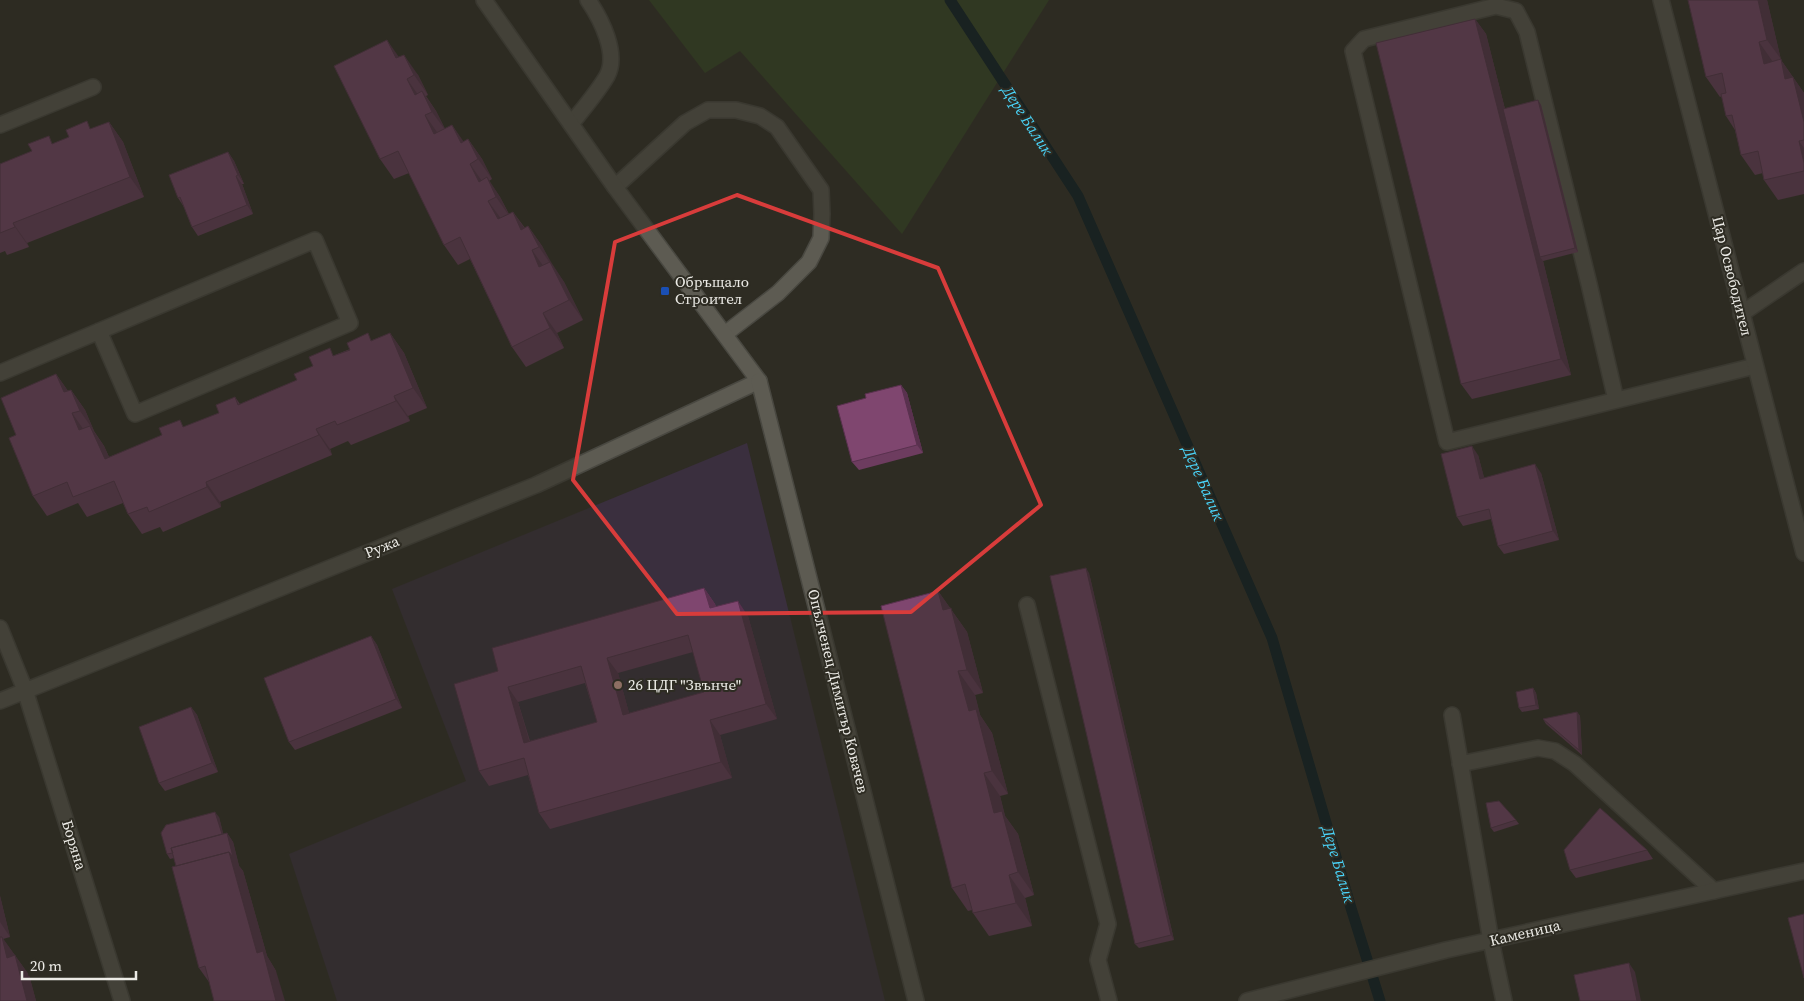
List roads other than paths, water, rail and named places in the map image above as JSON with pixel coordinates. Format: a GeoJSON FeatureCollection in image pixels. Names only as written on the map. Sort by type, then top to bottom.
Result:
{"type":"FeatureCollection","features":[{"type":"Feature","properties":{"kind":"street"},"geometry":{"type":"LineString","coordinates":[[484,0],[615,187],[759,381]]}},
{"type":"Feature","properties":{"kind":"street"},"geometry":{"type":"LineString","coordinates":[[571,124],[608,75],[611,52],[599,15],[588,0]]}},
{"type":"Feature","properties":{"kind":"street","name":"Цар Освободител"},"geometry":{"type":"LineString","coordinates":[[1661,0],[1804,553]]}},
{"type":"Feature","properties":{"kind":"street"},"geometry":{"type":"LineString","coordinates":[[1616,400],[1527,32],[1516,11],[1496,6],[1364,39],[1353,51],[1447,442],[1755,366]]}},
{"type":"Feature","properties":{"kind":"street"},"geometry":{"type":"LineString","coordinates":[[0,125],[93,87]]}},
{"type":"Feature","properties":{"kind":"street"},"geometry":{"type":"LineString","coordinates":[[615,187],[685,123],[708,110],[736,110],[760,116],[777,127],[821,190],[821,238],[809,262],[778,293],[724,334]]}},
{"type":"Feature","properties":{"kind":"street"},"geometry":{"type":"LineString","coordinates":[[0,373],[99,331],[315,240],[350,323],[135,414],[99,331]]}},
{"type":"Feature","properties":{"kind":"street"},"geometry":{"type":"LineString","coordinates":[[1741,314],[1804,272]]}},
{"type":"Feature","properties":{"kind":"street","name":"Ружа"},"geometry":{"type":"LineString","coordinates":[[0,701],[536,485],[759,381]]}},
{"type":"Feature","properties":{"kind":"street","name":"Опълченец Димитър Ковачев"},"geometry":{"type":"LineString","coordinates":[[759,381],[916,1001]]}},
{"type":"Feature","properties":{"kind":"street"},"geometry":{"type":"LineString","coordinates":[[1026,605],[1108,924],[1098,960],[1109,1001]]}},
{"type":"Feature","properties":{"kind":"street","name":"Боряна"},"geometry":{"type":"LineString","coordinates":[[0,628],[25,690],[122,1001]]}},
{"type":"Feature","properties":{"kind":"street"},"geometry":{"type":"LineString","coordinates":[[1452,715],[1491,941],[1504,1001]]}},
{"type":"Feature","properties":{"kind":"street"},"geometry":{"type":"LineString","coordinates":[[1460,764],[1538,748],[1555,751],[1575,764],[1714,891]]}},
{"type":"Feature","properties":{"kind":"street","name":"Каменица"},"geometry":{"type":"LineString","coordinates":[[1247,1001],[1283,996],[1300,988],[1446,950],[1804,871]]}},
{"type":"Feature","properties":{"kind":"waterway","name":"Дере Балик"},"geometry":{"type":"LineString","coordinates":[[950,0],[1078,196],[1272,638],[1380,1001]]}},
{"type":"Feature","properties":{"kind":"place","name":"Обръщало Строител"},"geometry":{"type":"Point","coordinates":[665,291]}},
{"type":"Feature","properties":{"kind":"place","name":"26 ЦДГ \"Звънче\""},"geometry":{"type":"Point","coordinates":[618,685]}}]}
